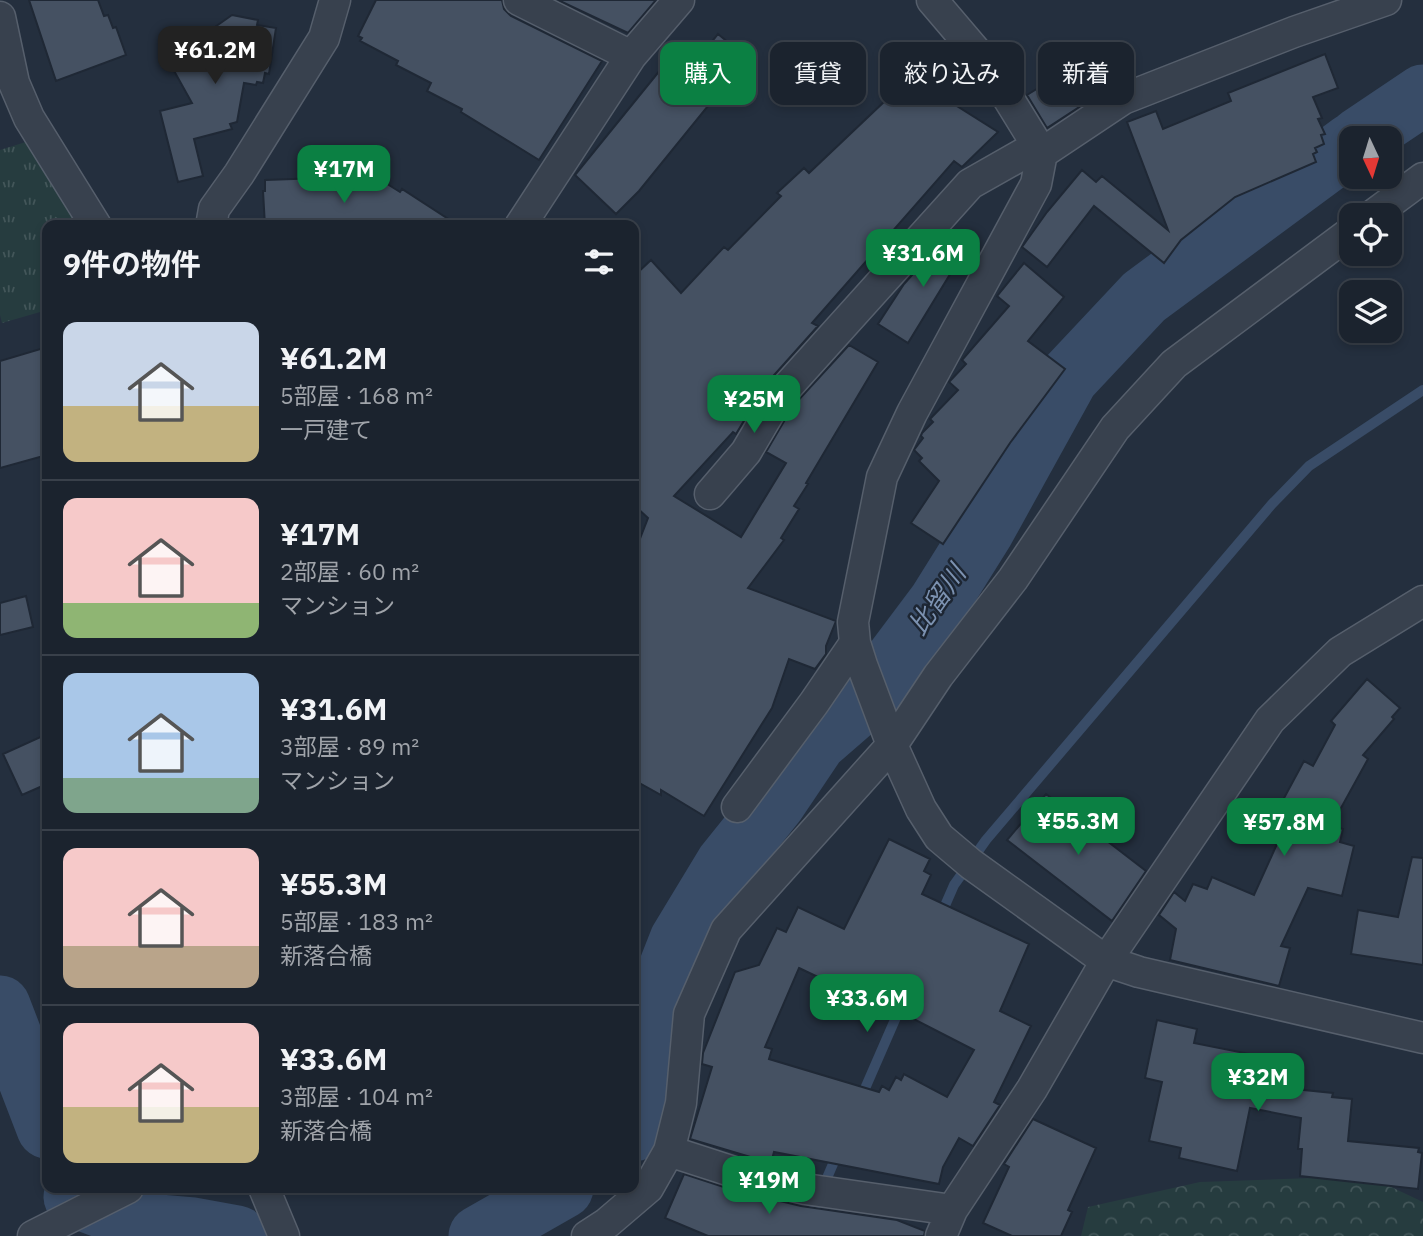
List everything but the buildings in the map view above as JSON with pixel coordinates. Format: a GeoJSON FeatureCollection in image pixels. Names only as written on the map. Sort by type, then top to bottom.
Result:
{"type":"FeatureCollection","features":[{"type":"Feature","properties":{"kind":"street"},"geometry":{"type":"LineString","coordinates":[[212,220],[214,209],[324,38],[335,0]]}},
{"type":"Feature","properties":{"kind":"street"},"geometry":{"type":"LineString","coordinates":[[519,0],[631,56]]}},
{"type":"Feature","properties":{"kind":"street"},"geometry":{"type":"LineString","coordinates":[[524,220],[631,56],[679,0]]}},
{"type":"Feature","properties":{"kind":"street"},"geometry":{"type":"LineString","coordinates":[[932,0],[989,67],[1040,150],[1036,184],[912,413],[882,477],[853,622],[858,654],[890,739],[922,809],[939,837],[971,864],[1106,961],[1139,972],[1423,1038]]}},
{"type":"Feature","properties":{"kind":"street"},"geometry":{"type":"LineString","coordinates":[[710,494],[746,452],[779,396],[970,184],[1040,150],[1123,99],[1294,32],[1387,0]]}},
{"type":"Feature","properties":{"kind":"street"},"geometry":{"type":"LineString","coordinates":[[0,17],[14,83],[29,118],[92,220]]}},
{"type":"Feature","properties":{"kind":"street"},"geometry":{"type":"LineString","coordinates":[[1389,203],[1423,178]]}},
{"type":"Feature","properties":{"kind":"street"},"geometry":{"type":"LineString","coordinates":[[587,1236],[607,1223],[648,1188],[668,1151],[681,1103],[689,1014],[726,930],[890,739],[1013,579],[1115,428],[1174,364],[1339,241]]}},
{"type":"Feature","properties":{"kind":"street"},"geometry":{"type":"LineString","coordinates":[[668,1151],[737,1173],[947,1223],[1032,1088],[1106,961],[1270,720],[1340,652],[1423,601]]}},
{"type":"Feature","properties":{"kind":"street"},"geometry":{"type":"LineString","coordinates":[[737,807],[814,703],[858,654]]}},
{"type":"Feature","properties":{"kind":"street"},"geometry":{"type":"LineString","coordinates":[[39,1233],[118,1193]]}},
{"type":"Feature","properties":{"kind":"street"},"geometry":{"type":"LineString","coordinates":[[266,1193],[282,1231]]}},
{"type":"Feature","properties":{"kind":"green space"},"geometry":{"type":"Polygon","coordinates":[[[29,141],[75,220],[42,220],[42,311],[2,323],[0,315],[0,150],[29,141]]]}},
{"type":"Feature","properties":{"kind":"green space"},"geometry":{"type":"Polygon","coordinates":[[[1368,1176],[1423,1202],[1423,1236],[1081,1236],[1088,1207],[1200,1182],[1368,1176]]]}},
{"type":"Feature","properties":{"kind":"waterway","name":"比留川"},"geometry":{"type":"LineString","coordinates":[[1377,126],[1423,95]]}},
{"type":"Feature","properties":{"kind":"waterway","name":"比留川"},"geometry":{"type":"LineString","coordinates":[[639,1113],[647,1084],[658,996],[680,940],[726,864],[775,803],[816,742],[876,686],[939,602],[984,530],[1068,378],[1144,297],[1339,153]]}},
{"type":"Feature","properties":{"kind":"waterway"},"geometry":{"type":"LineString","coordinates":[[940,917],[954,885],[986,840],[1272,504],[1309,466],[1423,390]]}},
{"type":"Feature","properties":{"kind":"waterway"},"geometry":{"type":"LineString","coordinates":[[860,1100],[904,999]]}},
{"type":"Feature","properties":{"kind":"waterway"},"geometry":{"type":"LineString","coordinates":[[0,1006],[42,1115]]}},
{"type":"Feature","properties":{"kind":"waterway"},"geometry":{"type":"LineString","coordinates":[[802,1236],[839,1150]]}},
{"type":"Feature","properties":{"kind":"waterway","name":"比留川"},"geometry":{"type":"LineString","coordinates":[[479,1236],[554,1193]]}},
{"type":"Feature","properties":{"kind":"waterway","name":"比留川"},"geometry":{"type":"LineString","coordinates":[[74,1197],[146,1224],[193,1228],[237,1236]]}}]}
